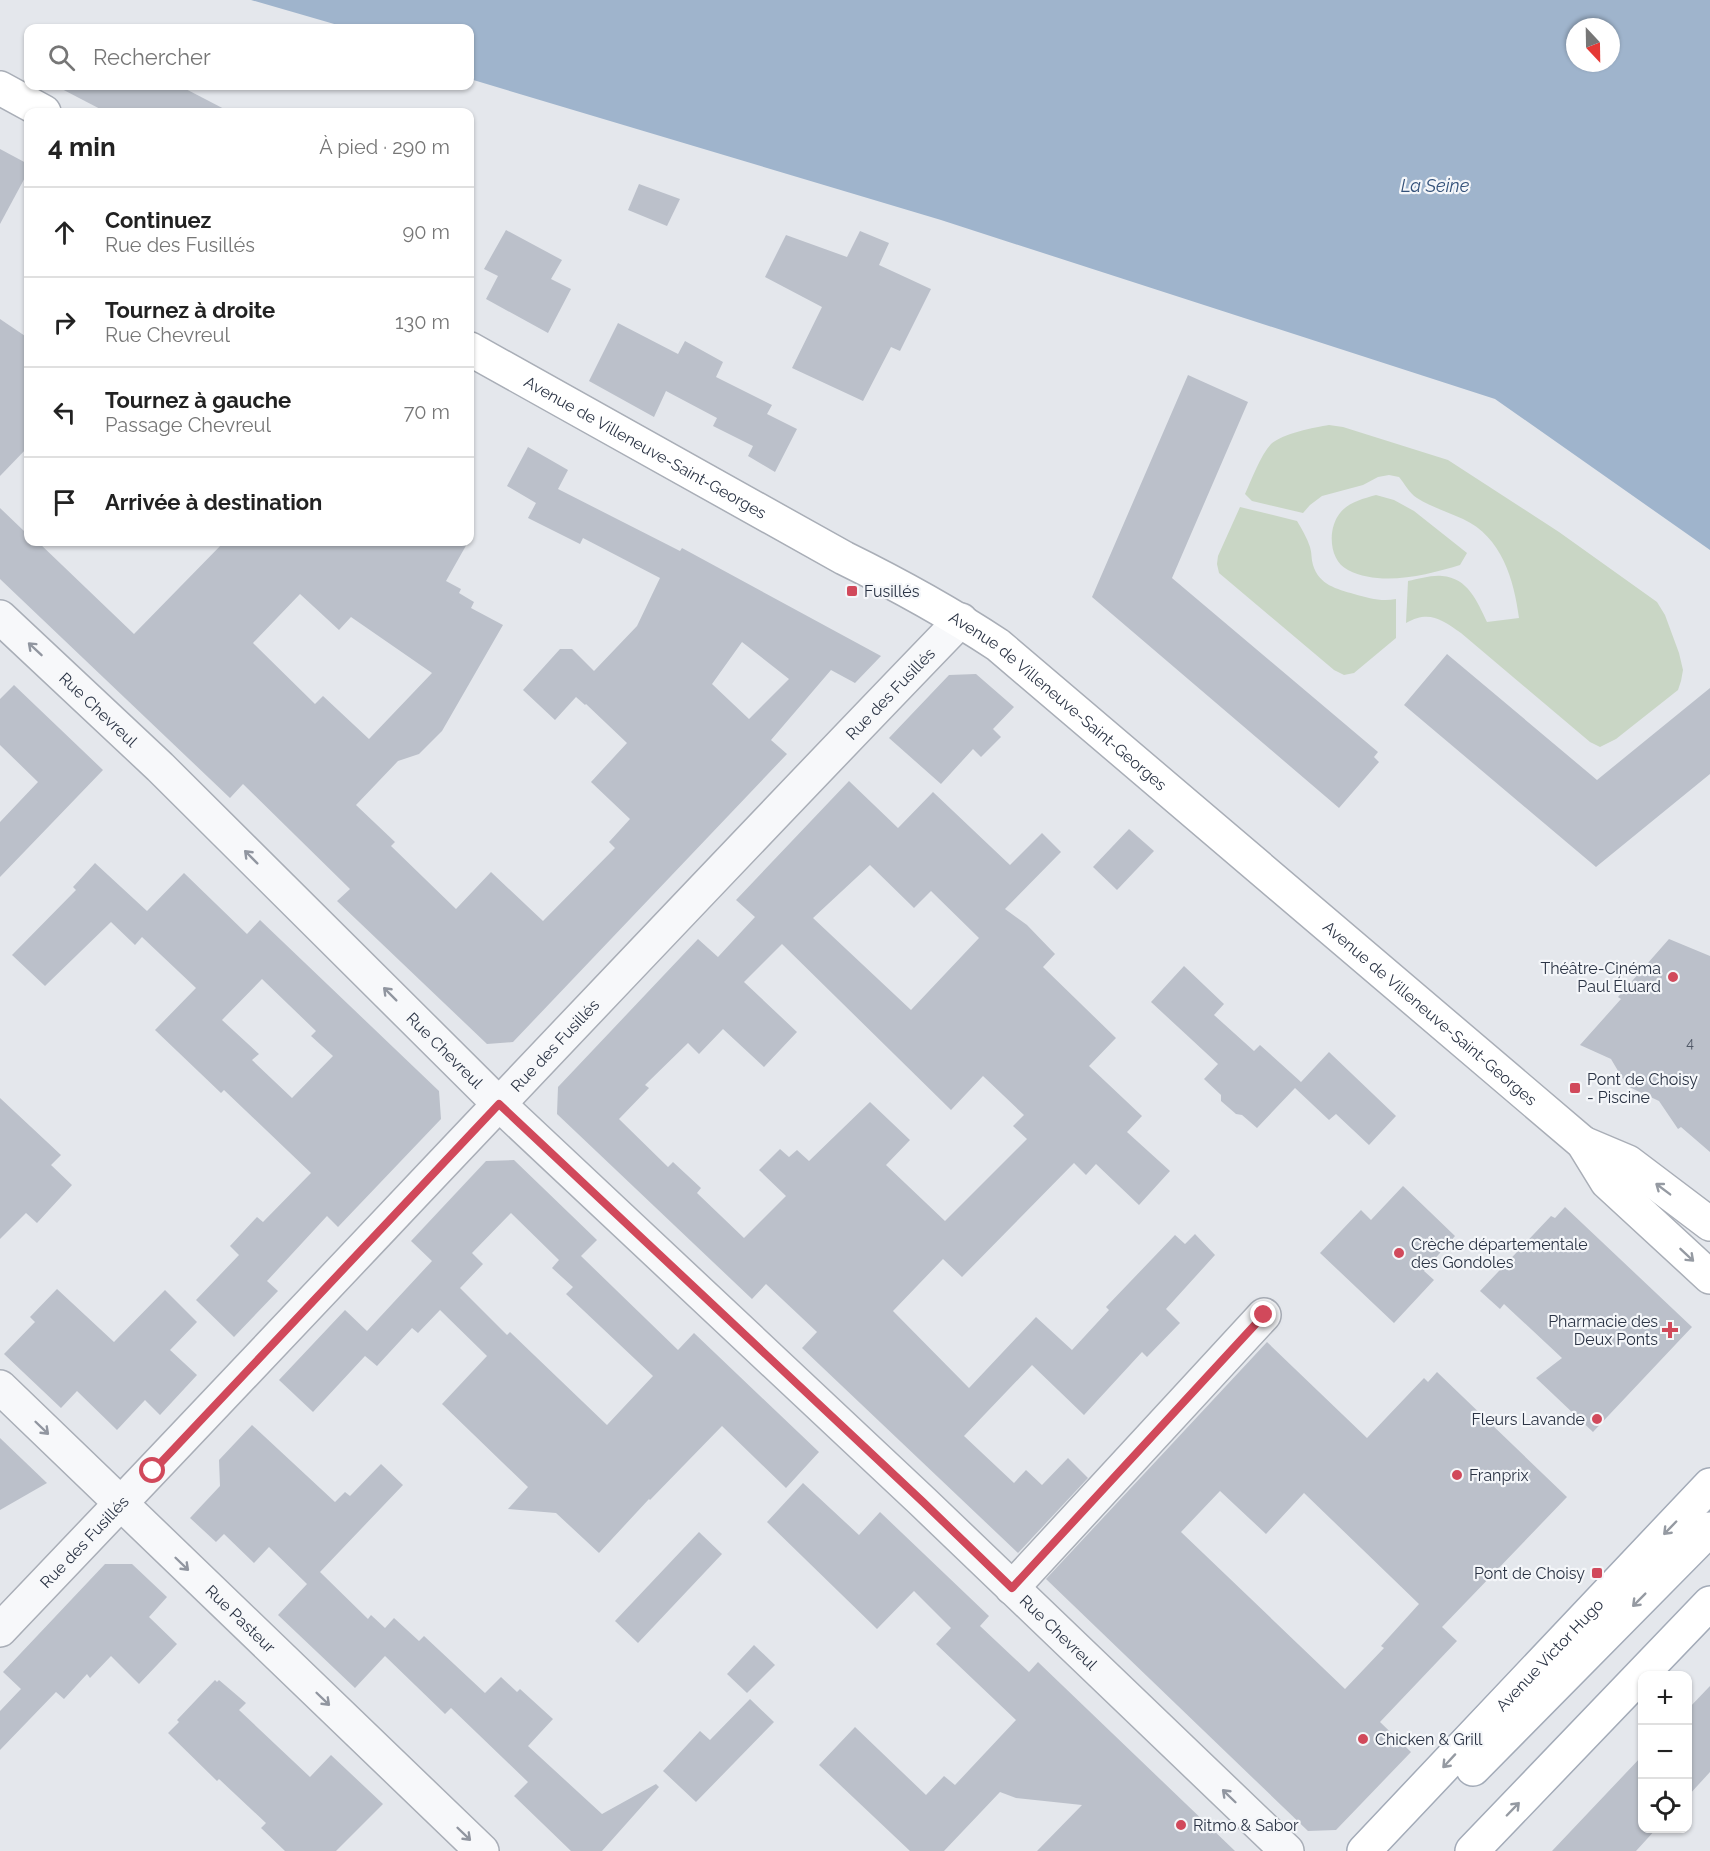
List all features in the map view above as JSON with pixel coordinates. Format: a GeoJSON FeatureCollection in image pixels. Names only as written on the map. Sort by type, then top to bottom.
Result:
{"type":"FeatureCollection","features":[{"type":"Feature","properties":{"kind":"main road"},"geometry":{"type":"LineString","coordinates":[[0,88],[37,108]]}},
{"type":"Feature","properties":{"kind":"main road","name":"Avenue de Villeneuve-Saint-Georges"},"geometry":{"type":"LineString","coordinates":[[474,351],[844,558],[899,585],[961,620],[998,645],[1582,1143],[1607,1182],[1710,1277]]}},
{"type":"Feature","properties":{"kind":"main road","name":"Avenue de Villeneuve-Saint-Georges"},"geometry":{"type":"LineString","coordinates":[[1582,1143],[1628,1162],[1710,1224]]}},
{"type":"Feature","properties":{"kind":"main road","name":"Avenue Victor Hugo"},"geometry":{"type":"LineString","coordinates":[[1364,1851],[1710,1485]]}},
{"type":"Feature","properties":{"kind":"main road","name":"Avenue Victor Hugo"},"geometry":{"type":"LineString","coordinates":[[1394,1851],[1710,1529]]}},
{"type":"Feature","properties":{"kind":"main road"},"geometry":{"type":"LineString","coordinates":[[1472,1851],[1710,1603]]}},
{"type":"Feature","properties":{"kind":"main road"},"geometry":{"type":"LineString","coordinates":[[1676,1671],[1710,1635]]}},
{"type":"Feature","properties":{"kind":"main road"},"geometry":{"type":"LineString","coordinates":[[1504,1851],[1638,1709]]}},
{"type":"Feature","properties":{"kind":"street","name":"Rue Chevreul"},"geometry":{"type":"LineString","coordinates":[[0,617],[160,767],[499,1104],[923,1502],[1287,1851]]}},
{"type":"Feature","properties":{"kind":"street","name":"Rue des Fusillés"},"geometry":{"type":"LineString","coordinates":[[0,1630],[961,620]]}},
{"type":"Feature","properties":{"kind":"street"},"geometry":{"type":"LineString","coordinates":[[1012,1588],[1264,1315]]}},
{"type":"Feature","properties":{"kind":"street","name":"Rue Pasteur"},"geometry":{"type":"LineString","coordinates":[[0,1388],[482,1851]]}},
{"type":"Feature","properties":{"kind":"green space"},"geometry":{"type":"Polygon","coordinates":[[[1329,425],[1343,427],[1448,460],[1559,532],[1657,602],[1665,615],[1679,653],[1683,670],[1678,690],[1616,739],[1600,747],[1590,742],[1461,633],[1441,620],[1421,617],[1406,623],[1408,581],[1438,576],[1451,578],[1465,586],[1487,622],[1519,618],[1514,589],[1504,561],[1488,537],[1476,527],[1417,498],[1399,477],[1389,475],[1378,477],[1363,485],[1322,496],[1303,513],[1252,501],[1245,494],[1260,461],[1271,444],[1290,434],[1329,425]]]}},
{"type":"Feature","properties":{"kind":"green space"},"geometry":{"type":"Polygon","coordinates":[[[1376,495],[1394,500],[1414,511],[1467,553],[1460,565],[1404,578],[1389,579],[1361,575],[1342,566],[1337,560],[1332,544],[1333,527],[1336,520],[1344,509],[1352,504],[1376,495]]]}},
{"type":"Feature","properties":{"kind":"green space"},"geometry":{"type":"Polygon","coordinates":[[[1240,507],[1297,521],[1311,549],[1312,563],[1316,572],[1329,585],[1370,598],[1396,599],[1396,638],[1354,673],[1344,675],[1334,670],[1219,573],[1218,556],[1240,507]]]}},
{"type":"Feature","properties":{"kind":"water","name":"La Seine"},"geometry":{"type":"Polygon","coordinates":[[[251,0],[1710,0],[1710,550],[1495,399],[941,220],[474,80],[474,24],[334,24],[251,0]]]}},
{"type":"Feature","properties":{"kind":"building"},"geometry":{"type":"Polygon","coordinates":[[[64,90],[188,90],[222,108],[98,108],[64,90]]]}},
{"type":"Feature","properties":{"kind":"building"},"geometry":{"type":"Polygon","coordinates":[[[0,149],[24,162],[24,179],[0,224],[0,149]]]}},
{"type":"Feature","properties":{"kind":"building"},"geometry":{"type":"Polygon","coordinates":[[[639,184],[680,199],[667,226],[628,210],[639,184]]]}},
{"type":"Feature","properties":{"kind":"building"},"geometry":{"type":"Polygon","coordinates":[[[506,230],[562,260],[551,279],[571,289],[548,333],[486,299],[498,276],[484,269],[506,230]]]}},
{"type":"Feature","properties":{"kind":"building"},"geometry":{"type":"Polygon","coordinates":[[[860,231],[889,243],[879,265],[931,289],[900,351],[891,347],[863,401],[792,368],[822,307],[765,277],[786,235],[847,257],[860,231]]]}},
{"type":"Feature","properties":{"kind":"building"},"geometry":{"type":"Polygon","coordinates":[[[0,319],[24,335],[24,451],[0,476],[0,319]]]}},
{"type":"Feature","properties":{"kind":"building"},"geometry":{"type":"Polygon","coordinates":[[[618,323],[678,354],[685,341],[723,362],[716,377],[772,405],[767,414],[797,429],[775,472],[748,456],[753,446],[713,426],[717,418],[666,391],[654,417],[589,381],[618,323]]]}},
{"type":"Feature","properties":{"kind":"building"},"geometry":{"type":"Polygon","coordinates":[[[1188,375],[1248,402],[1172,578],[1378,752],[1374,757],[1379,762],[1339,808],[1092,597],[1188,375]]]}},
{"type":"Feature","properties":{"kind":"building"},"geometry":{"type":"Polygon","coordinates":[[[528,447],[568,470],[558,489],[680,551],[682,548],[881,656],[855,683],[831,670],[771,740],[787,754],[513,1042],[487,1044],[337,901],[350,889],[243,784],[230,798],[0,579],[0,508],[24,531],[24,546],[42,546],[134,634],[220,546],[466,546],[446,581],[461,589],[459,593],[474,602],[471,608],[503,625],[442,731],[419,754],[398,761],[356,805],[395,842],[391,846],[456,909],[491,872],[543,921],[615,848],[609,842],[630,819],[591,782],[627,743],[576,697],[555,720],[523,690],[560,649],[572,649],[594,671],[637,626],[660,578],[583,538],[580,544],[528,518],[536,503],[507,486],[528,447]],[[300,594],[253,643],[315,704],[323,696],[369,739],[432,673],[351,617],[339,630],[300,594]],[[742,642],[712,684],[749,719],[789,679],[742,642]]]}},
{"type":"Feature","properties":{"kind":"building"},"geometry":{"type":"Polygon","coordinates":[[[1447,654],[1597,780],[1710,688],[1710,774],[1596,867],[1404,705],[1447,654]]]}},
{"type":"Feature","properties":{"kind":"building"},"geometry":{"type":"Polygon","coordinates":[[[976,674],[1014,707],[993,729],[1001,737],[981,757],[973,749],[941,784],[889,738],[949,675],[976,674]]]}},
{"type":"Feature","properties":{"kind":"building"},"geometry":{"type":"Polygon","coordinates":[[[14,685],[103,770],[0,877],[0,822],[38,782],[0,745],[0,699],[14,685]]]}},
{"type":"Feature","properties":{"kind":"building"},"geometry":{"type":"Polygon","coordinates":[[[849,781],[898,828],[933,792],[1010,865],[1042,833],[1061,852],[1005,909],[1027,925],[1055,954],[1043,967],[1116,1038],[1089,1066],[1142,1116],[1127,1132],[1170,1171],[1139,1205],[1096,1164],[1086,1175],[1074,1163],[962,1277],[943,1259],[893,1311],[969,1388],[1036,1317],[1072,1350],[1109,1310],[1106,1307],[1175,1235],[1185,1244],[1195,1234],[1215,1255],[1166,1309],[1180,1323],[1147,1357],[1142,1352],[1084,1415],[1032,1365],[964,1436],[1014,1483],[1026,1470],[1042,1485],[1068,1458],[1088,1478],[1018,1553],[802,1348],[817,1332],[766,1284],[752,1299],[557,1114],[558,1087],[698,939],[718,957],[755,917],[736,900],[849,781]],[[870,865],[813,918],[911,1010],[979,938],[931,891],[914,908],[870,865]],[[782,944],[744,982],[797,1032],[764,1067],[723,1029],[699,1054],[688,1043],[645,1085],[649,1088],[619,1119],[668,1167],[673,1162],[701,1188],[697,1193],[744,1238],[786,1196],[759,1170],[780,1149],[789,1157],[797,1150],[809,1161],[870,1102],[910,1140],[886,1165],[945,1221],[1027,1139],[1013,1126],[1024,1115],[983,1076],[951,1110],[782,944]]]}},
{"type":"Feature","properties":{"kind":"building"},"geometry":{"type":"Polygon","coordinates":[[[1129,829],[1154,851],[1117,890],[1093,867],[1129,829]]]}},
{"type":"Feature","properties":{"kind":"building"},"geometry":{"type":"Polygon","coordinates":[[[95,863],[147,911],[184,873],[247,934],[260,920],[439,1091],[441,1119],[338,1227],[327,1216],[267,1281],[278,1291],[234,1337],[196,1300],[239,1255],[230,1246],[257,1217],[263,1222],[311,1173],[224,1090],[221,1093],[155,1030],[196,988],[142,937],[135,945],[111,922],[45,986],[12,955],[76,890],[73,887],[95,863]],[[262,979],[222,1020],[259,1054],[252,1060],[292,1098],[333,1056],[311,1036],[316,1031],[262,979]]]}},
{"type":"Feature","properties":{"kind":"building","name":"Théâtre-Cinéma Paul Éluard"},"geometry":{"type":"Polygon","coordinates":[[[1669,939],[1710,956],[1710,1152],[1681,1127],[1678,1129],[1659,1101],[1627,1086],[1611,1059],[1580,1045],[1621,999],[1618,997],[1669,939]]]}},
{"type":"Feature","properties":{"kind":"building"},"geometry":{"type":"Polygon","coordinates":[[[1184,966],[1224,1004],[1214,1015],[1254,1051],[1260,1045],[1301,1082],[1329,1052],[1396,1116],[1369,1145],[1336,1114],[1329,1120],[1295,1088],[1257,1128],[1242,1115],[1236,1114],[1221,1101],[1221,1095],[1204,1079],[1218,1064],[1151,1002],[1184,966]]]}},
{"type":"Feature","properties":{"kind":"building"},"geometry":{"type":"Polygon","coordinates":[[[0,1098],[61,1155],[51,1165],[72,1185],[37,1223],[26,1213],[0,1239],[0,1098]]]}},
{"type":"Feature","properties":{"kind":"building"},"geometry":{"type":"Polygon","coordinates":[[[514,1160],[597,1240],[581,1256],[678,1350],[694,1333],[819,1452],[786,1488],[722,1426],[599,1553],[556,1513],[508,1509],[528,1487],[442,1404],[487,1356],[440,1310],[418,1333],[412,1328],[377,1366],[365,1356],[313,1412],[279,1380],[345,1310],[367,1331],[432,1261],[411,1241],[486,1161],[514,1160]],[[511,1213],[472,1253],[483,1264],[460,1288],[507,1335],[510,1332],[607,1425],[653,1376],[566,1294],[573,1287],[552,1268],[559,1260],[511,1213]]]}},
{"type":"Feature","properties":{"kind":"building","name":"Crèche départementale des Gondoles"},"geometry":{"type":"Polygon","coordinates":[[[1403,1186],[1455,1236],[1424,1271],[1434,1280],[1394,1323],[1320,1253],[1361,1210],[1371,1220],[1403,1186]]]}},
{"type":"Feature","properties":{"kind":"building"},"geometry":{"type":"Polygon","coordinates":[[[1565,1207],[1692,1327],[1593,1432],[1536,1378],[1562,1358],[1504,1304],[1500,1309],[1480,1291],[1551,1216],[1555,1218],[1565,1207]]]}},
{"type":"Feature","properties":{"kind":"building"},"geometry":{"type":"Polygon","coordinates":[[[57,1289],[114,1342],[165,1290],[197,1322],[170,1350],[197,1375],[160,1415],[145,1400],[117,1430],[77,1391],[61,1408],[4,1354],[35,1322],[30,1317],[57,1289]]]}},
{"type":"Feature","properties":{"kind":"building"},"geometry":{"type":"Polygon","coordinates":[[[1267,1342],[1367,1438],[1424,1378],[1428,1382],[1437,1372],[1567,1497],[1442,1627],[1457,1641],[1380,1722],[1411,1752],[1336,1830],[1308,1831],[1046,1579],[1267,1342]],[[1220,1491],[1181,1532],[1345,1689],[1384,1648],[1381,1646],[1419,1604],[1304,1493],[1266,1534],[1220,1491]]]}},
{"type":"Feature","properties":{"kind":"building"},"geometry":{"type":"Polygon","coordinates":[[[252,1425],[335,1502],[345,1492],[350,1496],[381,1464],[403,1485],[320,1572],[368,1619],[371,1615],[385,1628],[394,1618],[419,1641],[424,1636],[485,1693],[501,1677],[517,1692],[520,1689],[553,1719],[528,1746],[602,1814],[656,1784],[659,1787],[602,1851],[571,1851],[514,1796],[528,1782],[451,1708],[445,1714],[385,1656],[355,1688],[278,1615],[307,1584],[269,1547],[254,1563],[224,1534],[216,1542],[190,1518],[220,1486],[219,1460],[252,1425]]]}},
{"type":"Feature","properties":{"kind":"building"},"geometry":{"type":"Polygon","coordinates":[[[0,1438],[47,1483],[0,1510],[0,1438]]]}},
{"type":"Feature","properties":{"kind":"building"},"geometry":{"type":"Polygon","coordinates":[[[803,1483],[859,1535],[880,1512],[989,1616],[980,1626],[1029,1672],[1038,1662],[1235,1851],[1037,1851],[1082,1805],[1016,1798],[1000,1792],[944,1851],[910,1851],[819,1765],[855,1727],[926,1795],[944,1776],[955,1785],[1016,1720],[936,1644],[951,1628],[914,1591],[877,1629],[767,1522],[803,1483]]]}},
{"type":"Feature","properties":{"kind":"building"},"geometry":{"type":"Polygon","coordinates":[[[699,1532],[722,1554],[638,1643],[615,1621],[699,1532]]]}},
{"type":"Feature","properties":{"kind":"building"},"geometry":{"type":"Polygon","coordinates":[[[105,1564],[132,1564],[167,1597],[149,1617],[177,1644],[139,1684],[111,1656],[90,1678],[87,1674],[64,1699],[56,1692],[0,1750],[0,1711],[21,1689],[3,1672],[105,1564]]]}},
{"type":"Feature","properties":{"kind":"building"},"geometry":{"type":"Polygon","coordinates":[[[754,1645],[775,1665],[747,1693],[727,1674],[754,1645]]]}},
{"type":"Feature","properties":{"kind":"building"},"geometry":{"type":"Polygon","coordinates":[[[215,1680],[217,1682],[219,1680],[246,1703],[239,1710],[310,1777],[331,1755],[383,1804],[336,1851],[285,1851],[261,1828],[266,1823],[219,1779],[217,1781],[168,1733],[179,1722],[177,1720],[215,1680]]]}},
{"type":"Feature","properties":{"kind":"building"},"geometry":{"type":"Polygon","coordinates":[[[1710,1686],[1710,1772],[1692,1792],[1692,1725],[1692,1705],[1710,1686]]]}},
{"type":"Feature","properties":{"kind":"building"},"geometry":{"type":"Polygon","coordinates":[[[750,1699],[774,1722],[696,1802],[663,1771],[700,1731],[710,1740],[750,1699]]]}},
{"type":"Feature","properties":{"kind":"building"},"geometry":{"type":"Polygon","coordinates":[[[1638,1760],[1638,1833],[1652,1833],[1636,1851],[1552,1851],[1638,1760]]]}},
{"type":"Feature","properties":{"kind":"place","name":"Fusillés"},"geometry":{"type":"Point","coordinates":[852,591]}},
{"type":"Feature","properties":{"kind":"place","name":"Théâtre-Cinéma Paul Éluard"},"geometry":{"type":"Point","coordinates":[1673,977]}},
{"type":"Feature","properties":{"kind":"place","name":"Pont de Choisy - Piscine"},"geometry":{"type":"Point","coordinates":[1575,1088]}},
{"type":"Feature","properties":{"kind":"place","name":"Crèche départementale des Gondoles"},"geometry":{"type":"Point","coordinates":[1399,1253]}},
{"type":"Feature","properties":{"kind":"place","name":"Pharmacie des Deux Ponts"},"geometry":{"type":"Point","coordinates":[1670,1330]}},
{"type":"Feature","properties":{"kind":"place","name":"Fleurs Lavande"},"geometry":{"type":"Point","coordinates":[1597,1419]}},
{"type":"Feature","properties":{"kind":"place","name":"Franprix"},"geometry":{"type":"Point","coordinates":[1457,1475]}},
{"type":"Feature","properties":{"kind":"place","name":"Pont de Choisy"},"geometry":{"type":"Point","coordinates":[1597,1573]}},
{"type":"Feature","properties":{"kind":"place","name":"Chicken & Grill"},"geometry":{"type":"Point","coordinates":[1363,1739]}},
{"type":"Feature","properties":{"kind":"place","name":"Ritmo & Sabor"},"geometry":{"type":"Point","coordinates":[1181,1825]}},
{"type":"Feature","properties":{"kind":"route"},"geometry":{"type":"LineString","coordinates":[[153,1471],[499,1104],[1012,1588],[1264,1315]]}}]}
